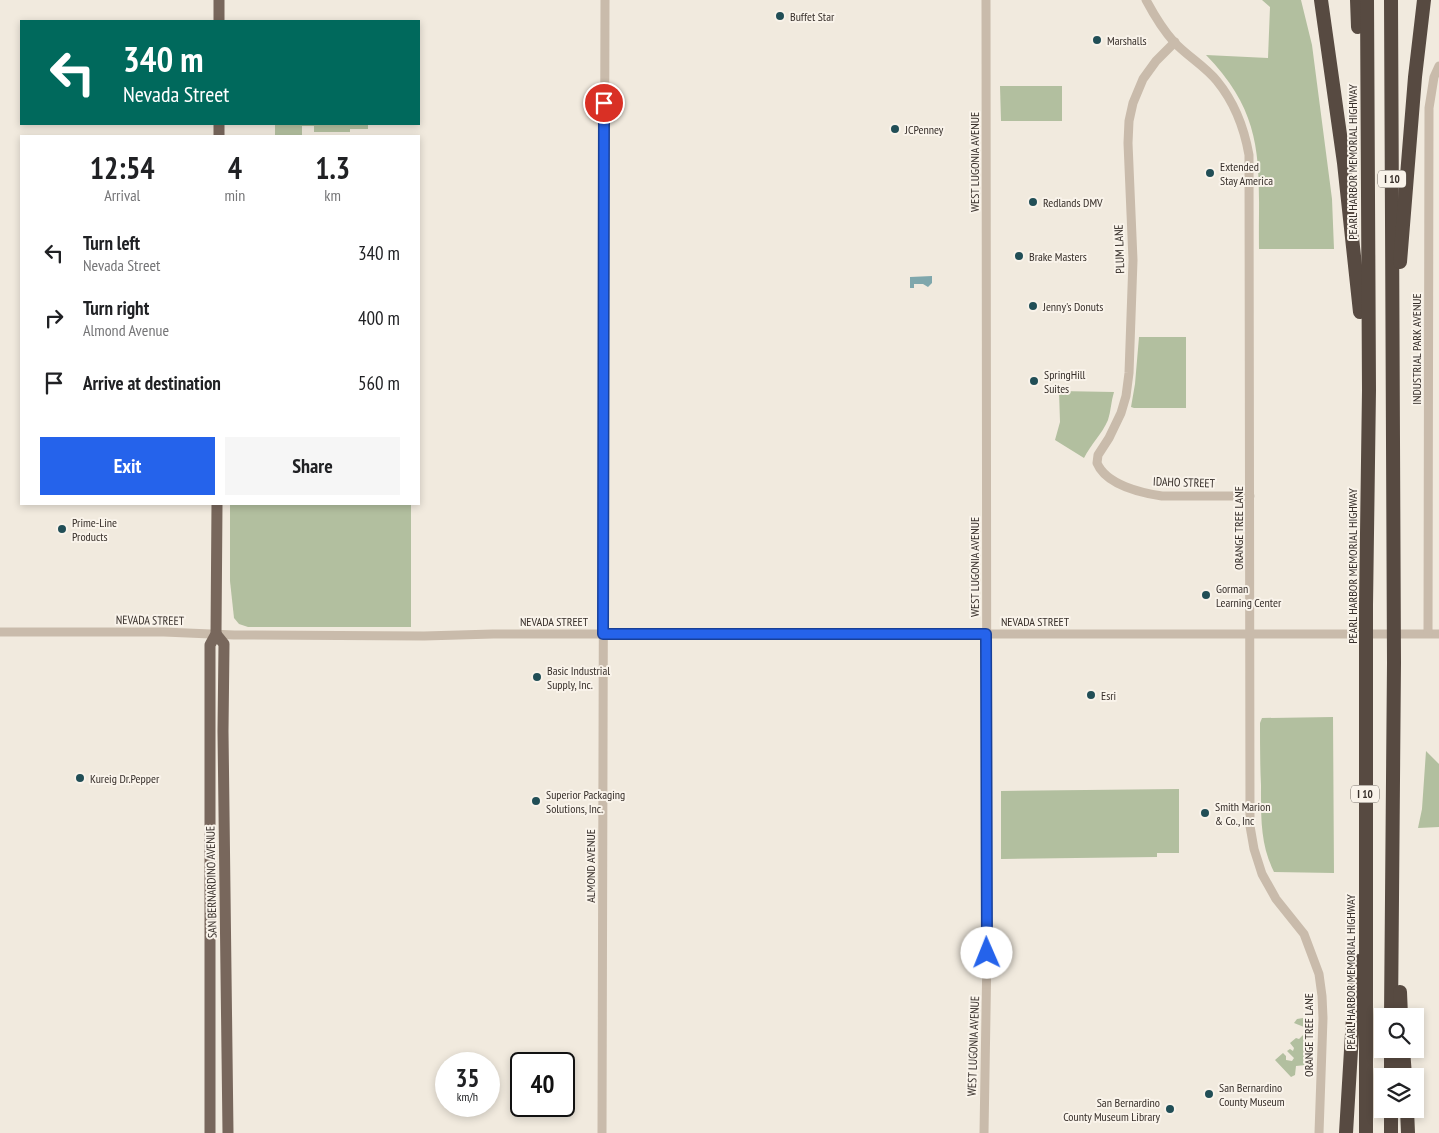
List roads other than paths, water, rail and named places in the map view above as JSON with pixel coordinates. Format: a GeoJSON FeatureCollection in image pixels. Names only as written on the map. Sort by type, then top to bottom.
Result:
{"type":"FeatureCollection","features":[{"type":"Feature","properties":{"kind":"highway"},"geometry":{"type":"LineString","coordinates":[[1321,0],[1344,163],[1368,390]]}},
{"type":"Feature","properties":{"kind":"highway"},"geometry":{"type":"LineString","coordinates":[[1357,0],[1367,144]]}},
{"type":"Feature","properties":{"kind":"highway","name":"PEARL HARBOR MEMORIAL HIGHWAY"},"geometry":{"type":"LineString","coordinates":[[1366,1133],[1367,0]]}},
{"type":"Feature","properties":{"kind":"highway","name":"I 10"},"geometry":{"type":"LineString","coordinates":[[1391,0],[1394,604],[1391,1008]]}},
{"type":"Feature","properties":{"kind":"highway"},"geometry":{"type":"LineString","coordinates":[[1393,358],[1415,77],[1424,0]]}},
{"type":"Feature","properties":{"kind":"highway"},"geometry":{"type":"LineString","coordinates":[[1392,854],[1401,1008]]}},
{"type":"Feature","properties":{"kind":"highway"},"geometry":{"type":"LineString","coordinates":[[1346,1133],[1355,984],[1365,926]]}},
{"type":"Feature","properties":{"kind":"highway"},"geometry":{"type":"LineString","coordinates":[[1391,1118],[1391,1133]]}},
{"type":"Feature","properties":{"kind":"highway"},"geometry":{"type":"LineString","coordinates":[[1407,1118],[1408,1133]]}},
{"type":"Feature","properties":{"kind":"main road"},"geometry":{"type":"LineString","coordinates":[[219,0],[219,20]]}},
{"type":"Feature","properties":{"kind":"main road","name":"SAN BERNARDINO AVENUE"},"geometry":{"type":"LineString","coordinates":[[210,1133],[210,645],[216,634],[217,505]]}},
{"type":"Feature","properties":{"kind":"main road","name":"SAN BERNARDINO AVENUE"},"geometry":{"type":"LineString","coordinates":[[216,634],[224,644],[223,731],[228,1133]]}},
{"type":"Feature","properties":{"kind":"street","name":"ALMOND AVENUE"},"geometry":{"type":"LineString","coordinates":[[602,1133],[605,0]]}},
{"type":"Feature","properties":{"kind":"street","name":"WEST LUGONIA AVENUE"},"geometry":{"type":"LineString","coordinates":[[984,1133],[987,953],[986,0]]}},
{"type":"Feature","properties":{"kind":"street","name":"ORANGE TREE LANE"},"geometry":{"type":"LineString","coordinates":[[1146,0],[1151,10],[1175,42],[1204,67],[1228,96],[1242,124],[1249,155],[1250,809],[1252,837],[1262,874],[1276,899],[1304,934],[1319,974],[1323,1018],[1319,1133]]}},
{"type":"Feature","properties":{"kind":"street","name":"PLUM LANE"},"geometry":{"type":"LineString","coordinates":[[1097,463],[1098,455],[1121,413],[1126,396],[1129,373],[1133,260],[1128,143],[1132,102],[1143,79],[1156,61],[1175,42]]}},
{"type":"Feature","properties":{"kind":"street","name":"INDUSTRIAL PARK AVENUE"},"geometry":{"type":"LineString","coordinates":[[1428,633],[1429,108],[1434,77],[1439,66]]}},
{"type":"Feature","properties":{"kind":"street","name":"IDAHO STREET"},"geometry":{"type":"LineString","coordinates":[[1097,463],[1103,472],[1124,486],[1148,494],[1162,496],[1250,496]]}},
{"type":"Feature","properties":{"kind":"street","name":"NEVADA STREET"},"geometry":{"type":"LineString","coordinates":[[0,632],[424,636],[603,634],[1439,634]]}},
{"type":"Feature","properties":{"kind":"water"},"geometry":{"type":"Polygon","coordinates":[[[932,276],[932,283],[928,287],[923,284],[914,284],[914,288],[910,288],[910,277],[932,276]]]}},
{"type":"Feature","properties":{"kind":"place","name":"Buffet Star"},"geometry":{"type":"Point","coordinates":[780,16]}},
{"type":"Feature","properties":{"kind":"place","name":"Marshalls"},"geometry":{"type":"Point","coordinates":[1097,40]}},
{"type":"Feature","properties":{"kind":"place","name":"JCPenney"},"geometry":{"type":"Point","coordinates":[895,129]}},
{"type":"Feature","properties":{"kind":"place","name":"Extended Stay America"},"geometry":{"type":"Point","coordinates":[1210,173]}},
{"type":"Feature","properties":{"kind":"place","name":"Redlands DMV"},"geometry":{"type":"Point","coordinates":[1033,202]}},
{"type":"Feature","properties":{"kind":"place","name":"Brake Masters"},"geometry":{"type":"Point","coordinates":[1019,256]}},
{"type":"Feature","properties":{"kind":"place","name":"Jenny's Donuts"},"geometry":{"type":"Point","coordinates":[1033,306]}},
{"type":"Feature","properties":{"kind":"place","name":"SpringHill Suites"},"geometry":{"type":"Point","coordinates":[1034,381]}},
{"type":"Feature","properties":{"kind":"place","name":"Prime-Line Products"},"geometry":{"type":"Point","coordinates":[62,529]}},
{"type":"Feature","properties":{"kind":"place","name":"Gorman Learning Center"},"geometry":{"type":"Point","coordinates":[1206,595]}},
{"type":"Feature","properties":{"kind":"place","name":"Basic Industrial Supply, Inc."},"geometry":{"type":"Point","coordinates":[537,677]}},
{"type":"Feature","properties":{"kind":"place","name":"Esri"},"geometry":{"type":"Point","coordinates":[1091,695]}},
{"type":"Feature","properties":{"kind":"place","name":"Kureig Dr.Pepper"},"geometry":{"type":"Point","coordinates":[80,778]}},
{"type":"Feature","properties":{"kind":"place","name":"Superior Packaging Solutions, Inc."},"geometry":{"type":"Point","coordinates":[536,801]}},
{"type":"Feature","properties":{"kind":"place","name":"Smith Marion & Co., Inc"},"geometry":{"type":"Point","coordinates":[1205,813]}},
{"type":"Feature","properties":{"kind":"place","name":"San Bernardino County Museum"},"geometry":{"type":"Point","coordinates":[1209,1094]}},
{"type":"Feature","properties":{"kind":"place","name":"San Bernardino County Museum Library"},"geometry":{"type":"Point","coordinates":[1170,1109]}}]}
